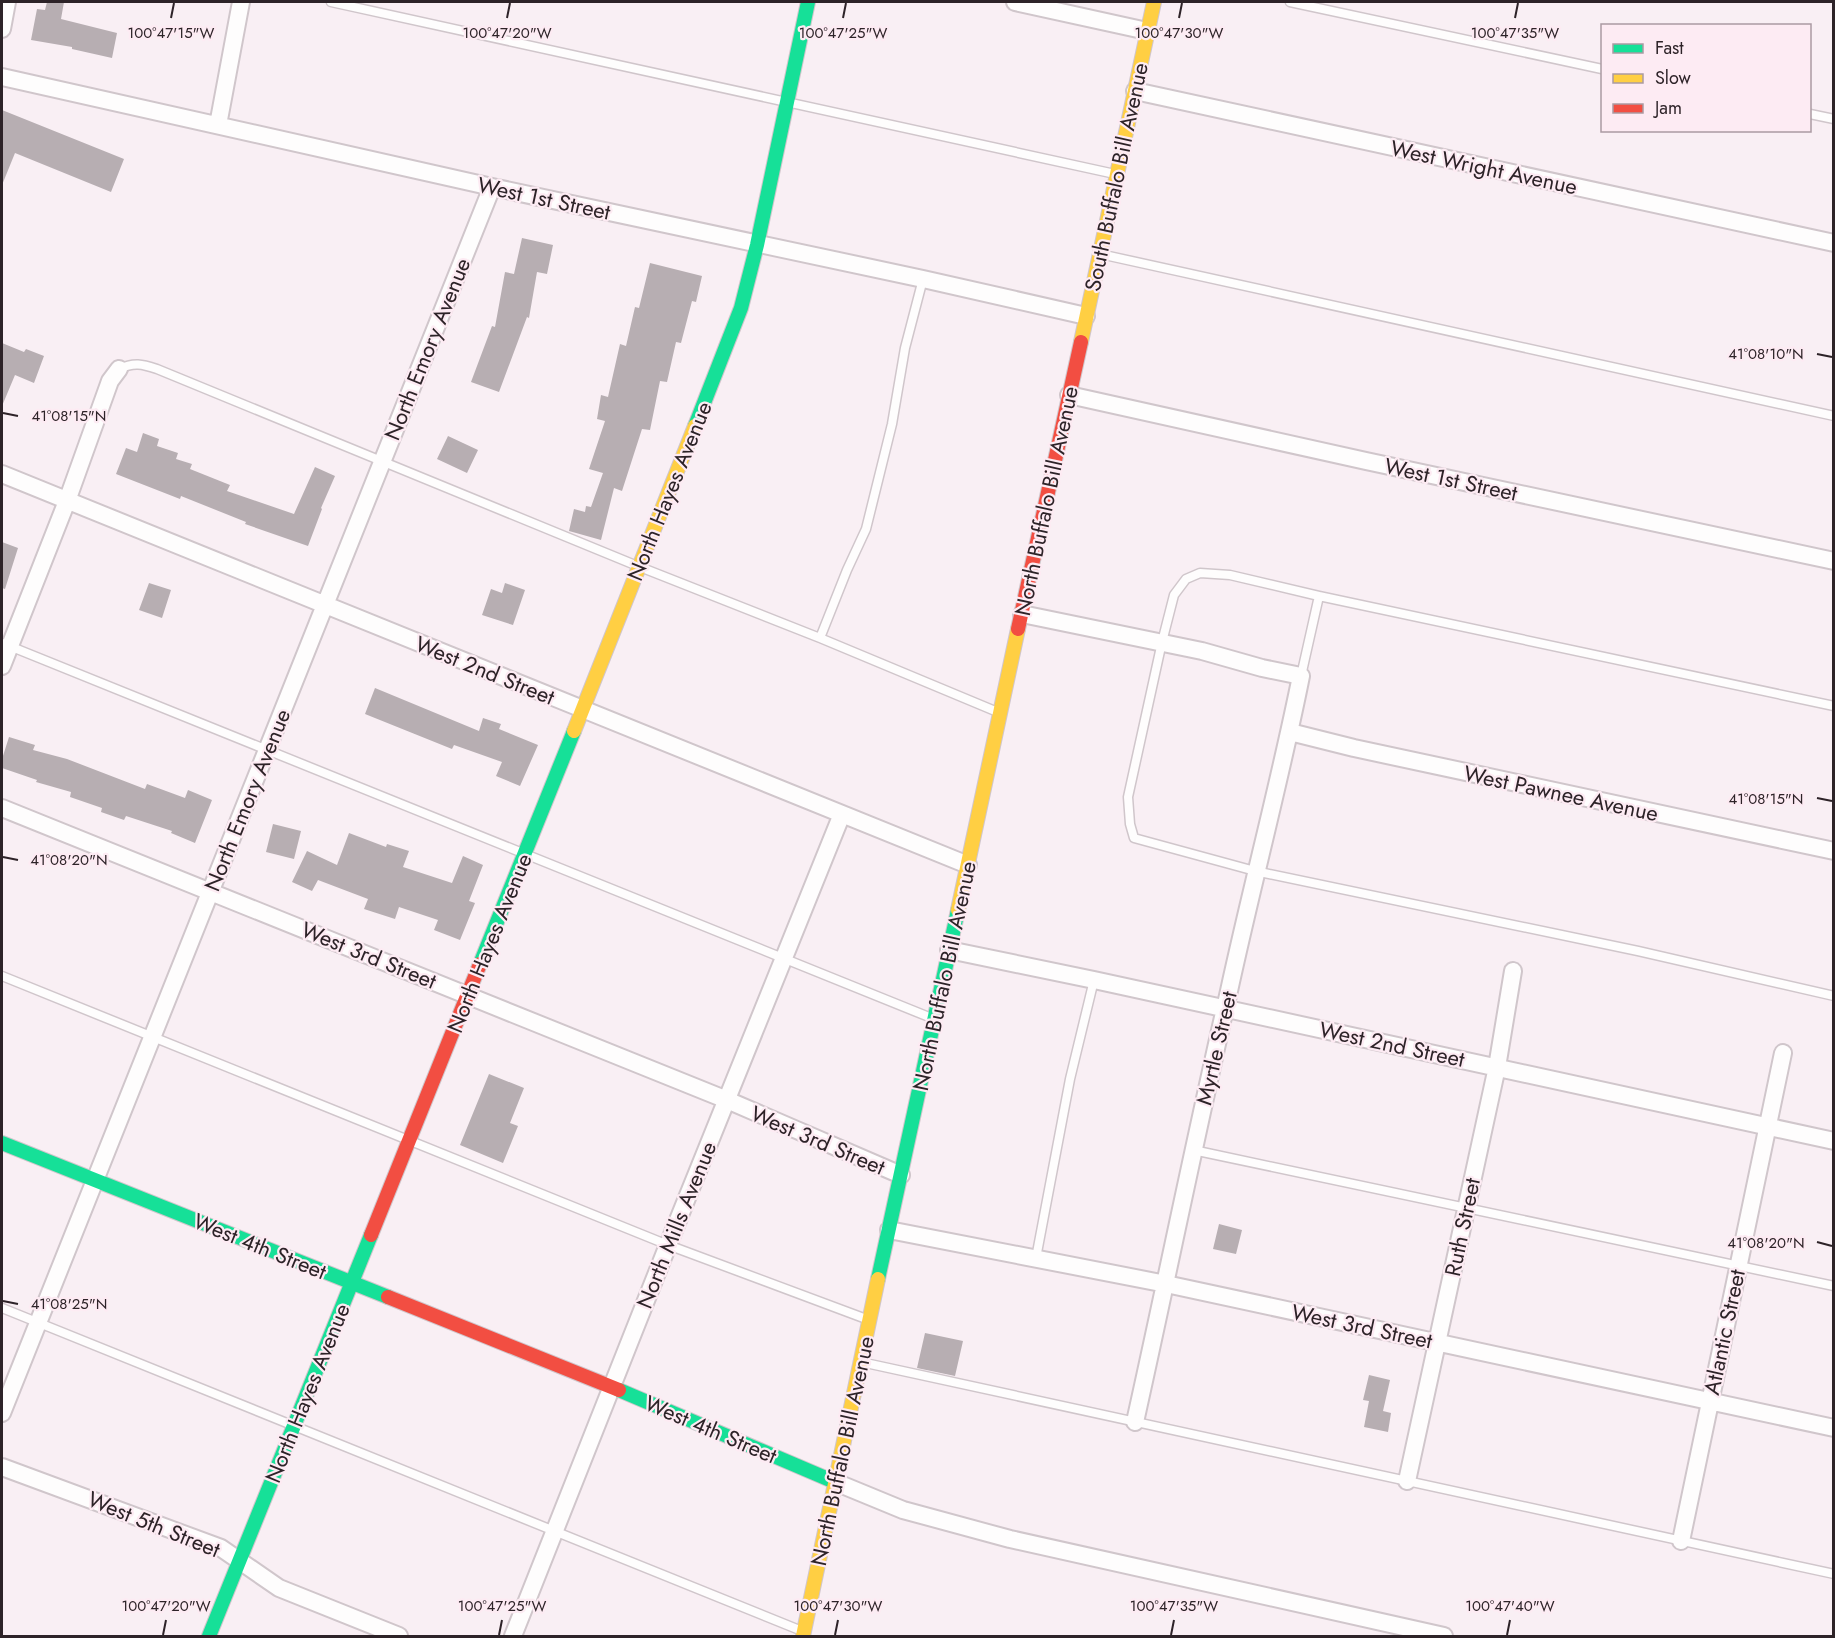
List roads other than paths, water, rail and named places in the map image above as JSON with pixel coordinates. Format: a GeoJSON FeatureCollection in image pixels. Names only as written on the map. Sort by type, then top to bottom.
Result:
{"type":"FeatureCollection","features":[{"type":"Feature","properties":{"kind":"main road","name":"North Hayes Avenue"},"geometry":{"type":"LineString","coordinates":[[209,1636],[640,567],[741,308],[758,245],[808,2]]}},
{"type":"Feature","properties":{"kind":"main road","name":"South Buffalo Bill Avenue"},"geometry":{"type":"LineString","coordinates":[[1086,316],[1154,2]]}},
{"type":"Feature","properties":{"kind":"main road","name":"North Buffalo Bill Avenue"},"geometry":{"type":"LineString","coordinates":[[803,1634],[1086,316]]}},
{"type":"Feature","properties":{"kind":"main road","name":"West 4th Street"},"geometry":{"type":"LineString","coordinates":[[2,1143],[612,1387],[836,1482]]}},
{"type":"Feature","properties":{"kind":"street"},"geometry":{"type":"LineString","coordinates":[[2,29],[7,2]]}},
{"type":"Feature","properties":{"kind":"street"},"geometry":{"type":"LineString","coordinates":[[218,125],[241,2]]}},
{"type":"Feature","properties":{"kind":"street"},"geometry":{"type":"LineString","coordinates":[[1015,2],[1147,31]]}},
{"type":"Feature","properties":{"kind":"street","name":"West 1st Street"},"geometry":{"type":"LineString","coordinates":[[2,76],[492,187],[1086,316]]}},
{"type":"Feature","properties":{"kind":"street","name":"West Wright Avenue"},"geometry":{"type":"LineString","coordinates":[[1135,92],[1833,243]]}},
{"type":"Feature","properties":{"kind":"street","name":"North Emory Avenue"},"geometry":{"type":"LineString","coordinates":[[2,1413],[492,187]]}},
{"type":"Feature","properties":{"kind":"street"},"geometry":{"type":"LineString","coordinates":[[2,666],[6,645],[67,501],[110,381],[119,369]]}},
{"type":"Feature","properties":{"kind":"street","name":"West 1st Street"},"geometry":{"type":"LineString","coordinates":[[1070,395],[1833,561]]}},
{"type":"Feature","properties":{"kind":"street","name":"West 2nd Street"},"geometry":{"type":"LineString","coordinates":[[2,474],[968,865]]}},
{"type":"Feature","properties":{"kind":"street"},"geometry":{"type":"LineString","coordinates":[[1022,614],[1162,642],[1301,676]]}},
{"type":"Feature","properties":{"kind":"street","name":"Myrtle Street"},"geometry":{"type":"LineString","coordinates":[[1135,1422],[1166,1284],[1192,1150],[1290,732],[1301,676]]}},
{"type":"Feature","properties":{"kind":"street","name":"West Pawnee Avenue"},"geometry":{"type":"LineString","coordinates":[[1290,732],[1664,816],[1833,851]]}},
{"type":"Feature","properties":{"kind":"street","name":"West 3rd Street"},"geometry":{"type":"LineString","coordinates":[[2,808],[727,1100],[901,1175]]}},
{"type":"Feature","properties":{"kind":"street","name":"North Mills Avenue"},"geometry":{"type":"LineString","coordinates":[[513,1636],[842,814]]}},
{"type":"Feature","properties":{"kind":"street","name":"West 2nd Street"},"geometry":{"type":"LineString","coordinates":[[949,950],[1833,1141]]}},
{"type":"Feature","properties":{"kind":"street","name":"Ruth Street"},"geometry":{"type":"LineString","coordinates":[[1407,1481],[1497,1067],[1513,971]]}},
{"type":"Feature","properties":{"kind":"street","name":"Atlantic Street"},"geometry":{"type":"LineString","coordinates":[[1681,1541],[1783,1053]]}},
{"type":"Feature","properties":{"kind":"street","name":"West 3rd Street"},"geometry":{"type":"LineString","coordinates":[[889,1230],[1166,1284],[1833,1428]]}},
{"type":"Feature","properties":{"kind":"street","name":"West 5th Street"},"geometry":{"type":"LineString","coordinates":[[2,1467],[221,1548],[279,1588],[399,1636]]}},
{"type":"Feature","properties":{"kind":"street","name":"West 4th Street"},"geometry":{"type":"LineString","coordinates":[[836,1482],[903,1510],[1010,1539],[1444,1636]]}},
{"type":"Feature","properties":{"kind":"lane"},"geometry":{"type":"LineString","coordinates":[[331,2],[1117,174]]}},
{"type":"Feature","properties":{"kind":"lane"},"geometry":{"type":"LineString","coordinates":[[1290,2],[1601,69]]}},
{"type":"Feature","properties":{"kind":"lane"},"geometry":{"type":"LineString","coordinates":[[1811,114],[1833,119]]}},
{"type":"Feature","properties":{"kind":"lane"},"geometry":{"type":"LineString","coordinates":[[1100,254],[1833,416]]}},
{"type":"Feature","properties":{"kind":"lane"},"geometry":{"type":"LineString","coordinates":[[820,638],[866,529],[892,424],[905,348],[923,279]]}},
{"type":"Feature","properties":{"kind":"lane"},"geometry":{"type":"LineString","coordinates":[[119,369],[141,363],[1000,713]]}},
{"type":"Feature","properties":{"kind":"lane"},"geometry":{"type":"LineString","coordinates":[[1833,706],[1230,575],[1200,573],[1186,579],[1174,595],[1128,796],[1130,824],[1134,838],[1256,871],[1638,951],[1833,996]]}},
{"type":"Feature","properties":{"kind":"lane"},"geometry":{"type":"LineString","coordinates":[[1301,676],[1319,596]]}},
{"type":"Feature","properties":{"kind":"lane"},"geometry":{"type":"LineString","coordinates":[[6,645],[934,1019]]}},
{"type":"Feature","properties":{"kind":"lane"},"geometry":{"type":"LineString","coordinates":[[2,976],[668,1245],[869,1321]]}},
{"type":"Feature","properties":{"kind":"lane"},"geometry":{"type":"LineString","coordinates":[[1036,1258],[1070,1079],[1094,980]]}},
{"type":"Feature","properties":{"kind":"lane"},"geometry":{"type":"LineString","coordinates":[[1192,1150],[1833,1286]]}},
{"type":"Feature","properties":{"kind":"lane"},"geometry":{"type":"LineString","coordinates":[[2,1308],[803,1634]]}},
{"type":"Feature","properties":{"kind":"lane"},"geometry":{"type":"LineString","coordinates":[[860,1362],[1833,1574]]}}]}
